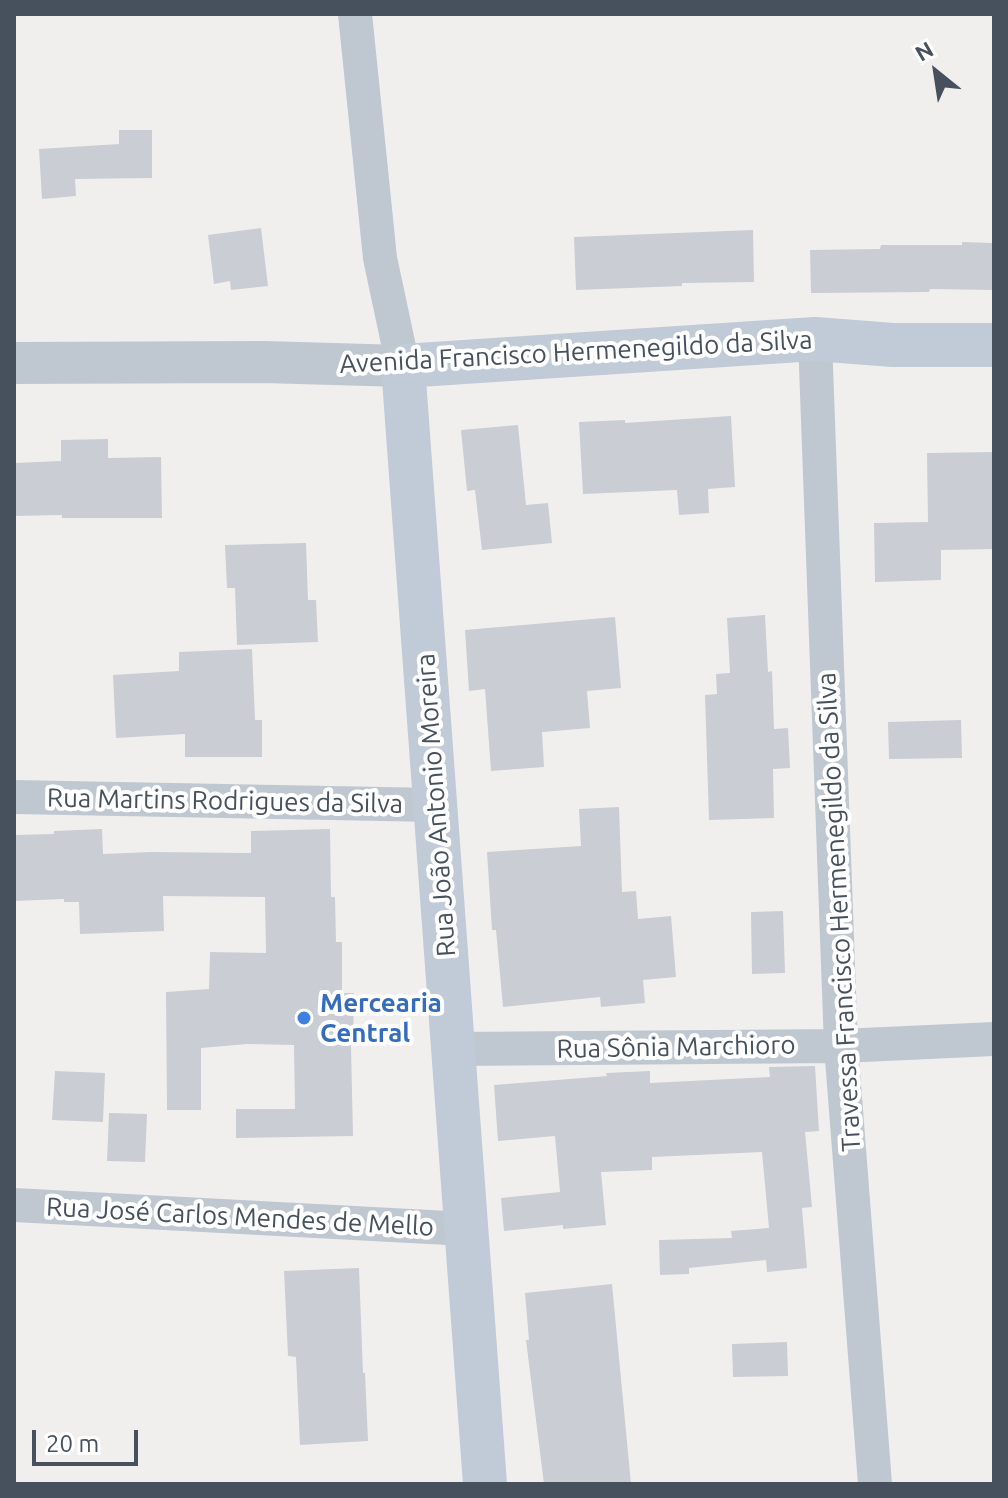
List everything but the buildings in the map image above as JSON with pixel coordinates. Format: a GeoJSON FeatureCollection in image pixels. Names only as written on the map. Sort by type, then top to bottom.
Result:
{"type":"FeatureCollection","features":[{"type":"Feature","properties":{"kind":"main road","name":"Avenida Francisco Hermenegildo da Silva"},"geometry":{"type":"LineString","coordinates":[[403,366],[815,339],[893,345],[994,345]]}},
{"type":"Feature","properties":{"kind":"main road","name":"Rua João Antonio Moreira"},"geometry":{"type":"LineString","coordinates":[[403,366],[485,1484]]}},
{"type":"Feature","properties":{"kind":"street"},"geometry":{"type":"LineString","coordinates":[[355,14],[380,258],[403,366]]}},
{"type":"Feature","properties":{"kind":"street","name":"Travessa Francisco Hermenegildo da Silva"},"geometry":{"type":"LineString","coordinates":[[815,339],[841,1046],[875,1484]]}},
{"type":"Feature","properties":{"kind":"street","name":"Avenida Francisco Hermenegildo da Silva"},"geometry":{"type":"LineString","coordinates":[[14,363],[264,362],[403,366]]}},
{"type":"Feature","properties":{"kind":"street","name":"Rua Martins Rodrigues da Silva"},"geometry":{"type":"LineString","coordinates":[[14,797],[436,805]]}},
{"type":"Feature","properties":{"kind":"street","name":"Rua Sônia Marchioro"},"geometry":{"type":"LineString","coordinates":[[453,1049],[841,1046],[994,1039]]}},
{"type":"Feature","properties":{"kind":"street","name":"Rua José Carlos Mendes de Mello"},"geometry":{"type":"LineString","coordinates":[[14,1205],[467,1229]]}},
{"type":"Feature","properties":{"kind":"place","name":"Mercearia Central"},"geometry":{"type":"Point","coordinates":[304,1018]}}]}
